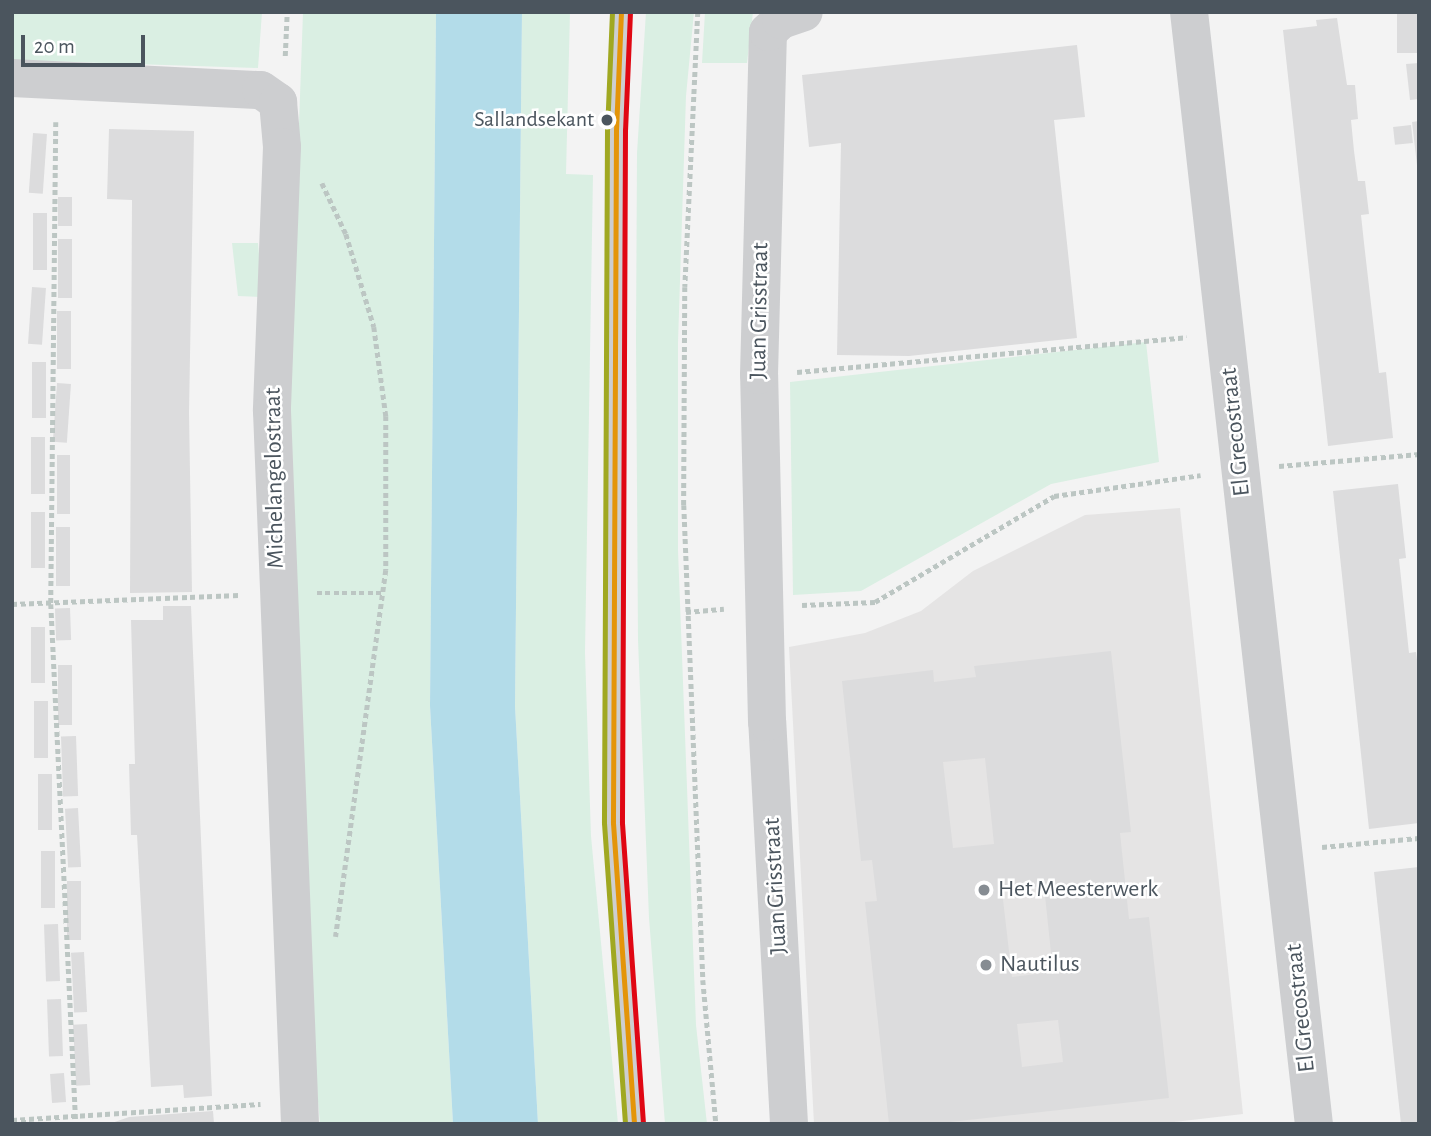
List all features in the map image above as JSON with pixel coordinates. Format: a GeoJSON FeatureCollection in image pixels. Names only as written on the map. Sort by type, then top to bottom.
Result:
{"type":"FeatureCollection","features":[{"type":"Feature","properties":{"kind":"street","name":"El Grecostraat"},"geometry":{"type":"LineString","coordinates":[[1189,12],[1314,1124]]}},
{"type":"Feature","properties":{"kind":"street","name":"Juan Grisstraat"},"geometry":{"type":"LineString","coordinates":[[789,1124],[767,722],[767,607],[759,375],[765,60],[768,32],[792,16]]}},
{"type":"Feature","properties":{"kind":"street","name":"Michelangelostraat"},"geometry":{"type":"LineString","coordinates":[[12,78],[261,90],[278,102],[282,147],[272,411],[300,1112]]}},
{"type":"Feature","properties":{"kind":"lane"},"geometry":{"type":"LineString","coordinates":[[621,12],[616,143],[613,823],[634,1124]]}},
{"type":"Feature","properties":{"kind":"path"},"geometry":{"type":"LineString","coordinates":[[698,12],[685,287],[684,505],[703,980],[716,1124]]}},
{"type":"Feature","properties":{"kind":"path"},"geometry":{"type":"LineString","coordinates":[[57,107],[51,604],[76,1124]]}},
{"type":"Feature","properties":{"kind":"path"},"geometry":{"type":"LineString","coordinates":[[282,147],[324,184],[346,234],[374,327],[386,416],[383,593],[333,951]]}},
{"type":"Feature","properties":{"kind":"path"},"geometry":{"type":"LineString","coordinates":[[759,375],[1225,333]]}},
{"type":"Feature","properties":{"kind":"path"},"geometry":{"type":"LineString","coordinates":[[767,607],[875,602],[1054,496],[1240,470],[1419,454]]}},
{"type":"Feature","properties":{"kind":"path"},"geometry":{"type":"LineString","coordinates":[[12,604],[278,593],[383,593]]}},
{"type":"Feature","properties":{"kind":"path"},"geometry":{"type":"LineString","coordinates":[[1284,851],[1419,838]]}},
{"type":"Feature","properties":{"kind":"path"},"geometry":{"type":"LineString","coordinates":[[12,1120],[76,1116],[300,1112]]}},
{"type":"Feature","properties":{"kind":"shaded area"},"geometry":{"type":"Polygon","coordinates":[[[1180,508],[1243,1114],[1157,1124],[814,1124],[789,647],[865,633],[921,611],[973,571],[1085,515],[1180,508]]]}},
{"type":"Feature","properties":{"kind":"green space"},"geometry":{"type":"Polygon","coordinates":[[[12,12],[262,12],[258,68],[12,60],[12,12]]]}},
{"type":"Feature","properties":{"kind":"green space"},"geometry":{"type":"Polygon","coordinates":[[[303,12],[436,12],[430,706],[453,1124],[320,1124],[312,1032],[288,432],[303,12]]]}},
{"type":"Feature","properties":{"kind":"green space"},"geometry":{"type":"Polygon","coordinates":[[[522,12],[570,12],[566,174],[593,175],[585,653],[591,836],[618,1124],[538,1124],[515,706],[522,12]]]}},
{"type":"Feature","properties":{"kind":"green space"},"geometry":{"type":"Polygon","coordinates":[[[646,12],[694,12],[686,96],[678,343],[678,550],[696,1025],[707,1124],[665,1124],[649,918],[638,640],[636,340],[637,153],[646,12]]]}},
{"type":"Feature","properties":{"kind":"green space"},"geometry":{"type":"Polygon","coordinates":[[[705,12],[753,12],[747,63],[702,63],[705,12]]]}},
{"type":"Feature","properties":{"kind":"green space"},"geometry":{"type":"Polygon","coordinates":[[[232,243],[258,243],[263,297],[238,296],[232,243]]]}},
{"type":"Feature","properties":{"kind":"green space"},"geometry":{"type":"Polygon","coordinates":[[[1146,342],[1159,462],[1051,484],[861,591],[793,595],[790,382],[1146,342]]]}},
{"type":"Feature","properties":{"kind":"water"},"geometry":{"type":"Polygon","coordinates":[[[436,12],[522,12],[515,706],[538,1124],[453,1124],[430,706],[436,12]]]}},
{"type":"Feature","properties":{"kind":"building"},"geometry":{"type":"Polygon","coordinates":[[[1397,12],[1417,12],[1417,53],[1397,53],[1397,12]]]}},
{"type":"Feature","properties":{"kind":"building"},"geometry":{"type":"Polygon","coordinates":[[[1337,18],[1347,85],[1355,85],[1358,119],[1351,120],[1354,151],[1358,181],[1365,181],[1369,214],[1361,215],[1364,243],[1379,373],[1386,372],[1393,438],[1328,446],[1283,30],[1317,26],[1316,20],[1337,18]]]}},
{"type":"Feature","properties":{"kind":"building"},"geometry":{"type":"Polygon","coordinates":[[[1077,45],[1085,117],[1054,120],[1077,338],[909,356],[837,355],[841,143],[809,147],[802,75],[1077,45]]]}},
{"type":"Feature","properties":{"kind":"building"},"geometry":{"type":"Polygon","coordinates":[[[1419,63],[1419,99],[1410,100],[1406,64],[1419,63]]]}},
{"type":"Feature","properties":{"kind":"building"},"geometry":{"type":"Polygon","coordinates":[[[1419,121],[1419,165],[1417,165],[1412,122],[1419,121]]]}},
{"type":"Feature","properties":{"kind":"building"},"geometry":{"type":"Polygon","coordinates":[[[1411,125],[1413,143],[1395,145],[1393,127],[1411,125]]]}},
{"type":"Feature","properties":{"kind":"building"},"geometry":{"type":"Polygon","coordinates":[[[109,129],[194,131],[189,413],[192,592],[130,593],[132,200],[107,199],[109,129]]]}},
{"type":"Feature","properties":{"kind":"building"},"geometry":{"type":"Polygon","coordinates":[[[33,133],[47,134],[43,194],[29,193],[33,133]]]}},
{"type":"Feature","properties":{"kind":"building"},"geometry":{"type":"Polygon","coordinates":[[[58,197],[72,197],[72,226],[58,226],[58,197]]]}},
{"type":"Feature","properties":{"kind":"building"},"geometry":{"type":"Polygon","coordinates":[[[33,213],[47,213],[47,270],[33,270],[33,213]]]}},
{"type":"Feature","properties":{"kind":"building"},"geometry":{"type":"Polygon","coordinates":[[[58,239],[72,239],[72,298],[58,298],[58,239]]]}},
{"type":"Feature","properties":{"kind":"building"},"geometry":{"type":"Polygon","coordinates":[[[32,287],[46,288],[42,345],[28,344],[32,287]]]}},
{"type":"Feature","properties":{"kind":"building"},"geometry":{"type":"Polygon","coordinates":[[[57,311],[71,311],[71,369],[57,369],[57,311]]]}},
{"type":"Feature","properties":{"kind":"building"},"geometry":{"type":"Polygon","coordinates":[[[32,362],[46,362],[46,418],[32,418],[32,362]]]}},
{"type":"Feature","properties":{"kind":"building"},"geometry":{"type":"Polygon","coordinates":[[[57,383],[71,384],[67,443],[53,442],[57,383]]]}},
{"type":"Feature","properties":{"kind":"building"},"geometry":{"type":"Polygon","coordinates":[[[31,437],[45,437],[45,494],[31,494],[31,437]]]}},
{"type":"Feature","properties":{"kind":"building"},"geometry":{"type":"Polygon","coordinates":[[[57,455],[70,455],[70,514],[57,514],[57,455]]]}},
{"type":"Feature","properties":{"kind":"building"},"geometry":{"type":"Polygon","coordinates":[[[1398,484],[1406,558],[1399,559],[1409,653],[1416,652],[1419,674],[1419,823],[1369,829],[1333,491],[1398,484]]]}},
{"type":"Feature","properties":{"kind":"building"},"geometry":{"type":"Polygon","coordinates":[[[31,512],[45,512],[45,568],[31,568],[31,512]]]}},
{"type":"Feature","properties":{"kind":"building"},"geometry":{"type":"Polygon","coordinates":[[[56,527],[70,527],[70,586],[56,586],[56,527]]]}},
{"type":"Feature","properties":{"kind":"building"},"geometry":{"type":"Polygon","coordinates":[[[163,606],[191,606],[212,1096],[184,1098],[183,1085],[151,1087],[137,835],[131,835],[129,764],[135,764],[131,620],[163,620],[163,606]]]}},
{"type":"Feature","properties":{"kind":"building"},"geometry":{"type":"Polygon","coordinates":[[[70,608],[71,640],[56,641],[55,609],[70,608]]]}},
{"type":"Feature","properties":{"kind":"building"},"geometry":{"type":"Polygon","coordinates":[[[31,627],[45,627],[45,683],[31,683],[31,627]]]}},
{"type":"Feature","properties":{"kind":"building"},"geometry":{"type":"Polygon","coordinates":[[[1111,651],[1131,832],[1120,833],[1129,919],[1149,917],[1169,1098],[932,1124],[889,1124],[865,902],[877,901],[872,860],[861,861],[842,681],[933,670],[934,682],[976,677],[974,666],[1111,651]],[[985,758],[943,762],[953,848],[994,844],[985,758]],[[1044,886],[1002,891],[1012,977],[1053,972],[1044,886]],[[1058,1020],[1017,1024],[1022,1067],[1063,1062],[1058,1020]]]}},
{"type":"Feature","properties":{"kind":"building"},"geometry":{"type":"Polygon","coordinates":[[[58,665],[72,665],[72,725],[58,725],[58,665]]]}},
{"type":"Feature","properties":{"kind":"building"},"geometry":{"type":"Polygon","coordinates":[[[34,701],[48,701],[48,758],[34,758],[34,701]]]}},
{"type":"Feature","properties":{"kind":"building"},"geometry":{"type":"Polygon","coordinates":[[[76,736],[78,796],[63,796],[61,737],[76,736]]]}},
{"type":"Feature","properties":{"kind":"building"},"geometry":{"type":"Polygon","coordinates":[[[38,774],[52,774],[52,830],[38,830],[38,774]]]}},
{"type":"Feature","properties":{"kind":"building"},"geometry":{"type":"Polygon","coordinates":[[[78,808],[81,867],[68,868],[65,809],[78,808]]]}},
{"type":"Feature","properties":{"kind":"building"},"geometry":{"type":"Polygon","coordinates":[[[41,851],[55,851],[55,908],[41,908],[41,851]]]}},
{"type":"Feature","properties":{"kind":"building"},"geometry":{"type":"Polygon","coordinates":[[[1419,867],[1419,1124],[1401,1124],[1374,872],[1419,867]]]}},
{"type":"Feature","properties":{"kind":"building"},"geometry":{"type":"Polygon","coordinates":[[[67,881],[81,881],[81,940],[67,940],[67,881]]]}},
{"type":"Feature","properties":{"kind":"building"},"geometry":{"type":"Polygon","coordinates":[[[44,924],[58,924],[60,981],[46,981],[44,924]]]}},
{"type":"Feature","properties":{"kind":"building"},"geometry":{"type":"Polygon","coordinates":[[[84,952],[87,1012],[74,1013],[71,953],[84,952]]]}},
{"type":"Feature","properties":{"kind":"building"},"geometry":{"type":"Polygon","coordinates":[[[47,999],[61,999],[63,1056],[49,1056],[47,999]]]}},
{"type":"Feature","properties":{"kind":"building"},"geometry":{"type":"Polygon","coordinates":[[[87,1024],[90,1085],[76,1086],[73,1025],[87,1024]]]}},
{"type":"Feature","properties":{"kind":"building"},"geometry":{"type":"Polygon","coordinates":[[[64,1073],[66,1102],[52,1103],[50,1074],[64,1073]]]}},
{"type":"Feature","properties":{"kind":"building"},"geometry":{"type":"Polygon","coordinates":[[[213,1111],[214,1124],[109,1124],[129,1117],[213,1111]]]}},
{"type":"Feature","properties":{"kind":"transit line"},"geometry":{"type":"LineString","coordinates":[[612,12],[607,130],[604,823],[625,1124]]}},
{"type":"Feature","properties":{"kind":"transit line"},"geometry":{"type":"LineString","coordinates":[[621,12],[616,130],[613,823],[634,1124]]}},
{"type":"Feature","properties":{"kind":"transit line"},"geometry":{"type":"LineString","coordinates":[[630,12],[625,130],[622,823],[643,1123]]}},
{"type":"Feature","properties":{"kind":"place","name":"Sallandsekant"},"geometry":{"type":"Point","coordinates":[607,120]}},
{"type":"Feature","properties":{"kind":"place","name":"Het Meesterwerk"},"geometry":{"type":"Point","coordinates":[984,890]}},
{"type":"Feature","properties":{"kind":"place","name":"Nautilus"},"geometry":{"type":"Point","coordinates":[986,965]}}]}
